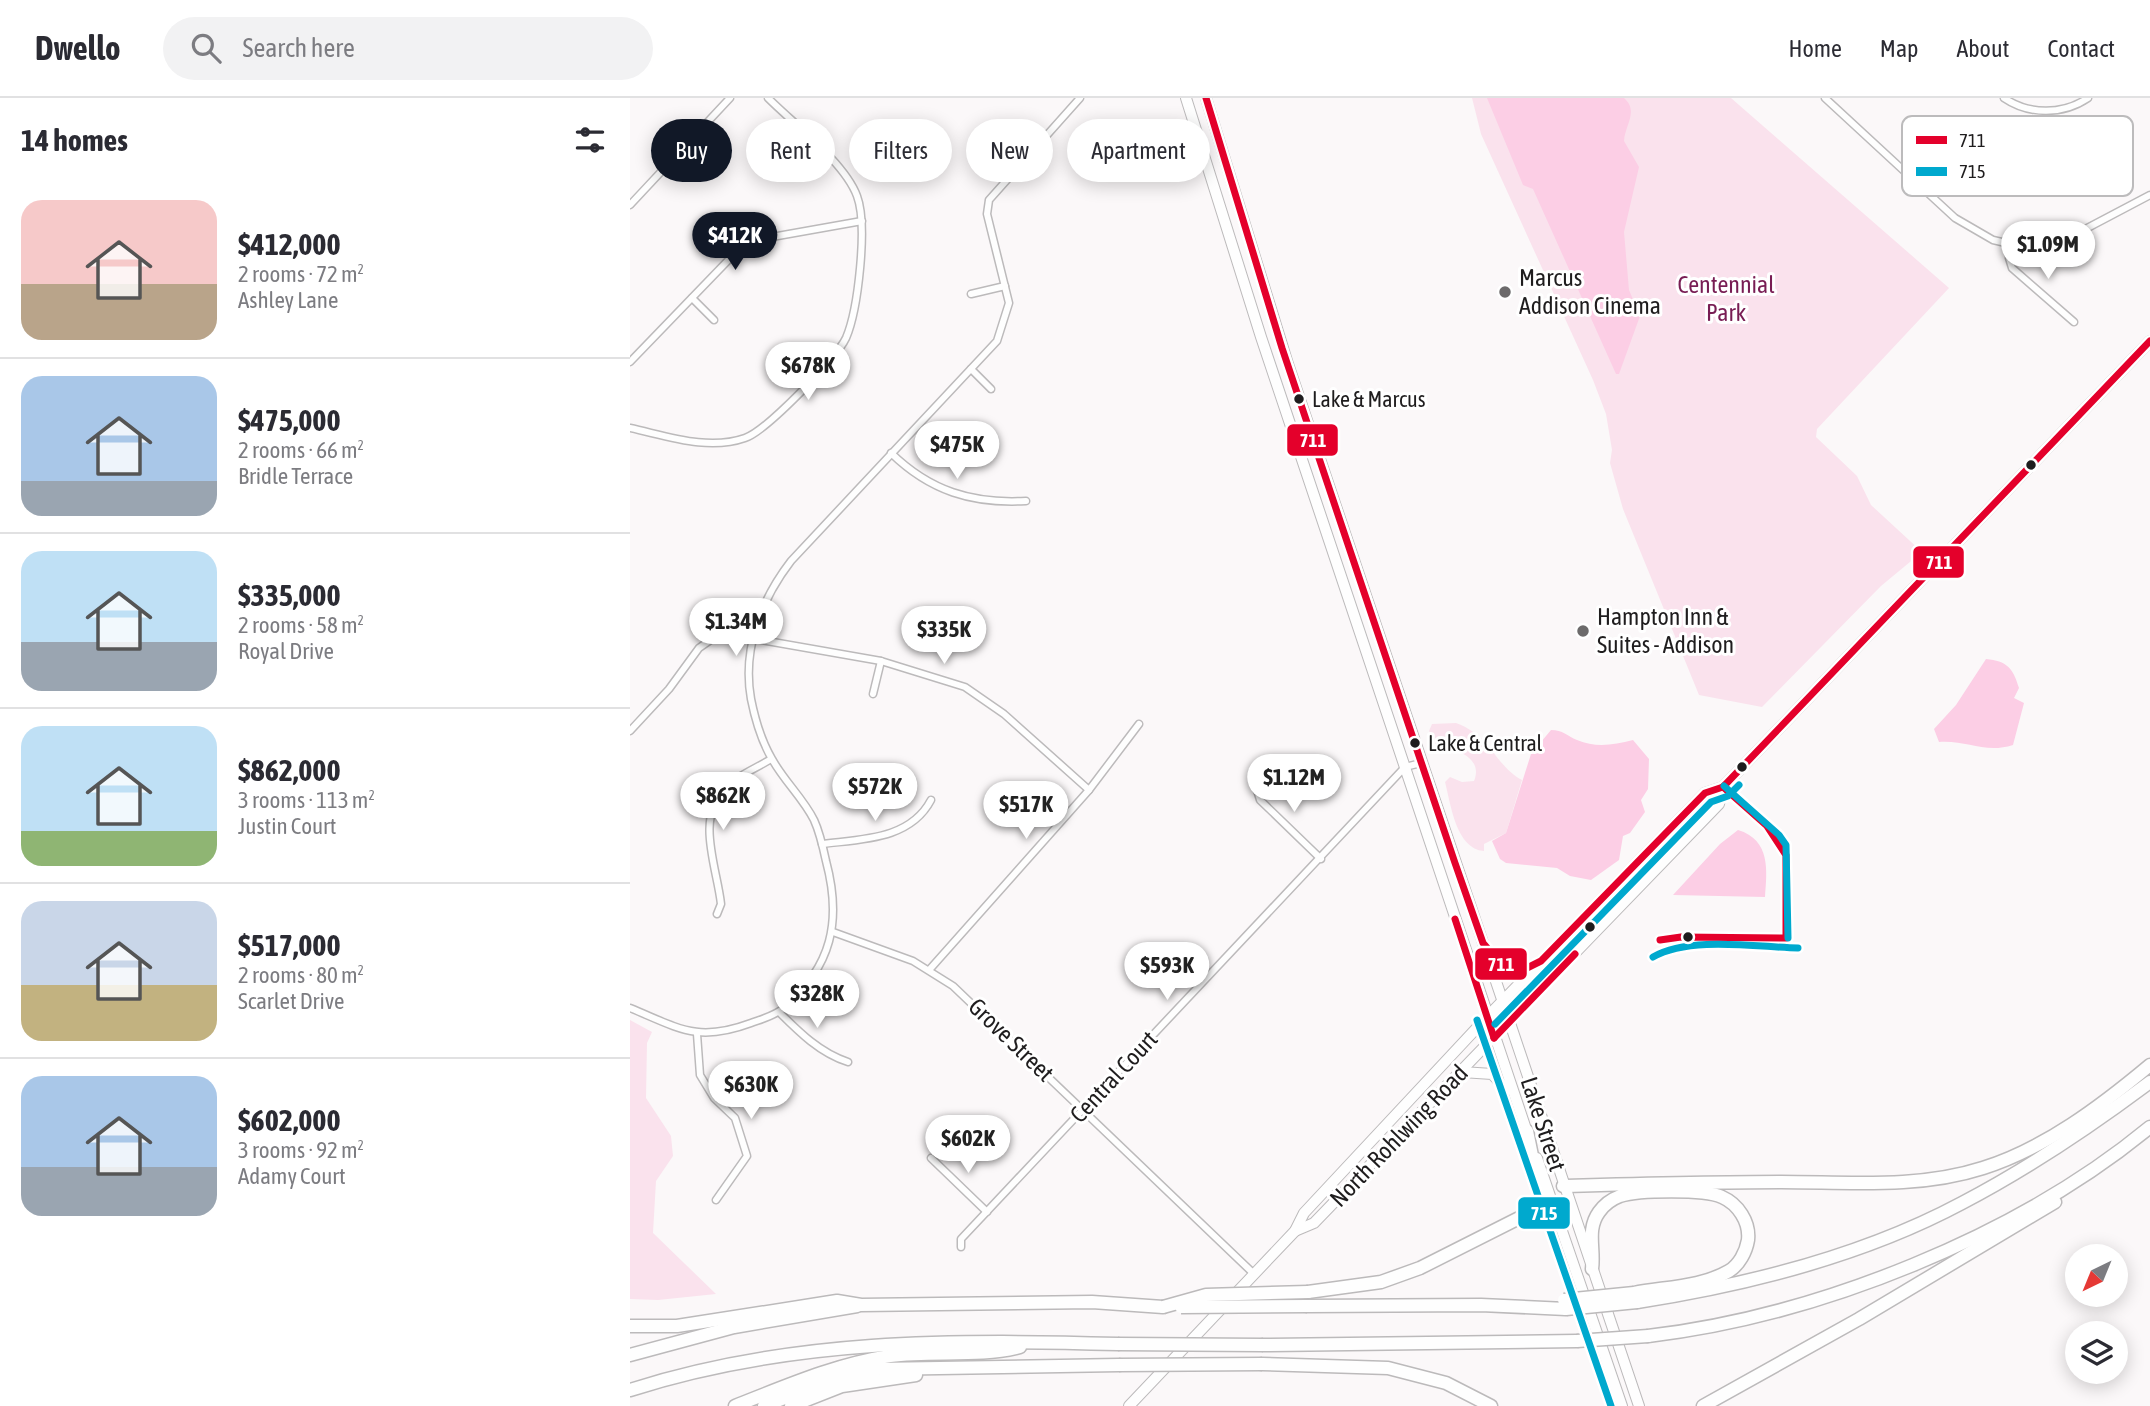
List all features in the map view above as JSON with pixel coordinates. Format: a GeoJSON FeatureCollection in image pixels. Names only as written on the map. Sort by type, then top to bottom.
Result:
{"type":"FeatureCollection","features":[{"type":"Feature","properties":{"kind":"highway"},"geometry":{"type":"LineString","coordinates":[[1563,1186],[1689,1182],[1917,1182],[1961,1175],[1986,1167],[2043,1141],[2150,1065]]}},
{"type":"Feature","properties":{"kind":"highway"},"geometry":{"type":"LineString","coordinates":[[630,1326],[677,1326],[836,1301],[861,1305],[1092,1302],[1159,1307],[1521,1306],[1565,1305],[1716,1289],[1841,1253],[1899,1232],[1961,1204],[2057,1149],[2150,1082]]}},
{"type":"Feature","properties":{"kind":"highway"},"geometry":{"type":"LineString","coordinates":[[1703,1406],[1859,1319],[2067,1195],[2150,1127]]}},
{"type":"Feature","properties":{"kind":"highway"},"geometry":{"type":"LineString","coordinates":[[1159,1307],[1206,1295],[1308,1292],[1381,1282],[1420,1268],[1527,1214],[1538,1203],[1540,1195],[1527,1130]]}},
{"type":"Feature","properties":{"kind":"highway"},"geometry":{"type":"LineString","coordinates":[[630,1390],[710,1367],[837,1346],[918,1341],[1263,1345],[1577,1341],[1648,1336],[1784,1308],[1851,1288],[1942,1253],[2044,1198],[2118,1152]]}},
{"type":"Feature","properties":{"kind":"highway"},"geometry":{"type":"LineString","coordinates":[[1592,1269],[1592,1223],[1613,1199],[1632,1194],[1719,1195],[1740,1211],[1746,1224],[1748,1240],[1741,1258],[1729,1271],[1712,1278],[1636,1297]]}},
{"type":"Feature","properties":{"kind":"highway"},"geometry":{"type":"LineString","coordinates":[[630,1355],[734,1327],[839,1311],[861,1305]]}},
{"type":"Feature","properties":{"kind":"highway"},"geometry":{"type":"LineString","coordinates":[[735,1406],[808,1377],[869,1360],[914,1354],[1002,1351],[1039,1342]]}},
{"type":"Feature","properties":{"kind":"highway"},"geometry":{"type":"LineString","coordinates":[[764,1406],[824,1383],[877,1369],[1262,1364],[1388,1368],[1446,1383],[1491,1406]]}},
{"type":"Feature","properties":{"kind":"highway"},"geometry":{"type":"LineString","coordinates":[[791,1406],[865,1381],[992,1367]]}},
{"type":"Feature","properties":{"kind":"main road","name":"Lake Street"},"geometry":{"type":"LineString","coordinates":[[1186,98],[1261,337],[1487,1017],[1622,1406]]}},
{"type":"Feature","properties":{"kind":"main road","name":"Lake Street"},"geometry":{"type":"LineString","coordinates":[[1206,98],[1282,348],[1639,1406]]}},
{"type":"Feature","properties":{"kind":"main road","name":"North Rohlwing Road"},"geometry":{"type":"LineString","coordinates":[[1129,1406],[1294,1231],[1304,1213],[1503,1000],[1704,793],[1723,787],[2150,341]]}},
{"type":"Feature","properties":{"kind":"main road","name":"North Rohlwing Road"},"geometry":{"type":"LineString","coordinates":[[1294,1231],[1314,1223],[1462,1072],[1719,804],[1723,787]]}},
{"type":"Feature","properties":{"kind":"main road"},"geometry":{"type":"LineString","coordinates":[[1483,943],[1507,971],[1518,972],[1541,961]]}},
{"type":"Feature","properties":{"kind":"main road"},"geometry":{"type":"LineString","coordinates":[[1462,1072],[1492,1074],[1502,1081],[1517,1104]]}},
{"type":"Feature","properties":{"kind":"main road"},"geometry":{"type":"LineString","coordinates":[[1560,1224],[1557,1205],[1563,1186]]}},
{"type":"Feature","properties":{"kind":"street"},"geometry":{"type":"LineString","coordinates":[[630,205],[730,98]]}},
{"type":"Feature","properties":{"kind":"street"},"geometry":{"type":"LineString","coordinates":[[630,428],[715,445],[743,439],[764,428],[845,340],[855,310],[862,221],[857,195],[840,170],[768,98]]}},
{"type":"Feature","properties":{"kind":"street"},"geometry":{"type":"LineString","coordinates":[[630,1008],[698,1034],[729,1031],[779,1012],[814,976],[833,932],[833,891],[813,818],[771,759],[751,698],[749,668],[753,638],[763,606],[778,578],[997,341],[1009,303],[987,214],[989,200],[1080,98]]}},
{"type":"Feature","properties":{"kind":"street"},"geometry":{"type":"LineString","coordinates":[[1825,98],[1902,169]]}},
{"type":"Feature","properties":{"kind":"street"},"geometry":{"type":"LineString","coordinates":[[2004,98],[2017,106],[2042,111],[2073,106],[2088,98]]}},
{"type":"Feature","properties":{"kind":"street"},"geometry":{"type":"LineString","coordinates":[[1931,196],[1955,218],[1983,236],[2010,245],[2057,244],[2150,195]]}},
{"type":"Feature","properties":{"kind":"street"},"geometry":{"type":"LineString","coordinates":[[630,362],[740,248],[772,237],[862,221]]}},
{"type":"Feature","properties":{"kind":"street"},"geometry":{"type":"LineString","coordinates":[[2010,245],[2008,258],[2012,268],[2074,322]]}},
{"type":"Feature","properties":{"kind":"street"},"geometry":{"type":"LineString","coordinates":[[971,294],[1004,286]]}},
{"type":"Feature","properties":{"kind":"street"},"geometry":{"type":"LineString","coordinates":[[692,298],[714,320]]}},
{"type":"Feature","properties":{"kind":"street"},"geometry":{"type":"LineString","coordinates":[[971,369],[991,389]]}},
{"type":"Feature","properties":{"kind":"street"},"geometry":{"type":"LineString","coordinates":[[891,453],[928,483],[954,494],[982,501],[1026,501]]}},
{"type":"Feature","properties":{"kind":"street"},"geometry":{"type":"LineString","coordinates":[[630,730],[669,689],[699,648],[712,639],[733,635],[881,661],[973,692],[1004,714],[1089,790]]}},
{"type":"Feature","properties":{"kind":"street"},"geometry":{"type":"LineString","coordinates":[[873,694],[881,661]]}},
{"type":"Feature","properties":{"kind":"street"},"geometry":{"type":"LineString","coordinates":[[930,969],[1089,790],[1139,724]]}},
{"type":"Feature","properties":{"kind":"street"},"geometry":{"type":"LineString","coordinates":[[717,914],[721,904],[708,826],[713,804],[725,787],[771,759]]}},
{"type":"Feature","properties":{"kind":"street"},"geometry":{"type":"LineString","coordinates":[[1405,767],[1421,763]]}},
{"type":"Feature","properties":{"kind":"street","name":"Central Court"},"geometry":{"type":"LineString","coordinates":[[961,1247],[961,1239],[1405,767]]}},
{"type":"Feature","properties":{"kind":"street"},"geometry":{"type":"LineString","coordinates":[[1253,777],[1260,800],[1321,859]]}},
{"type":"Feature","properties":{"kind":"street"},"geometry":{"type":"LineString","coordinates":[[822,844],[895,832],[924,814],[931,800]]}},
{"type":"Feature","properties":{"kind":"street","name":"Grove Street"},"geometry":{"type":"LineString","coordinates":[[833,932],[930,969],[971,1002],[1254,1274]]}},
{"type":"Feature","properties":{"kind":"street"},"geometry":{"type":"LineString","coordinates":[[779,1012],[803,1037],[835,1058],[848,1062]]}},
{"type":"Feature","properties":{"kind":"street"},"geometry":{"type":"LineString","coordinates":[[698,1034],[700,1075],[714,1098],[735,1118],[747,1156],[716,1200]]}},
{"type":"Feature","properties":{"kind":"street"},"geometry":{"type":"LineString","coordinates":[[931,1158],[987,1212]]}},
{"type":"Feature","properties":{"kind":"green space","name":"Centennial Park"},"geometry":{"type":"Polygon","coordinates":[[[1472,98],[1731,98],[1949,288],[1817,429],[1816,437],[1857,476],[1871,505],[1922,552],[1881,586],[1762,707],[1699,695],[1623,509],[1610,463],[1612,450],[1606,414],[1481,134],[1472,98]]]}},
{"type":"Feature","properties":{"kind":"green space"},"geometry":{"type":"Polygon","coordinates":[[[1456,723],[1478,735],[1505,767],[1522,780],[1506,833],[1484,844],[1484,851],[1467,843],[1461,834],[1445,782],[1450,777],[1462,782],[1474,781],[1475,766],[1466,755],[1437,747],[1429,731],[1432,724],[1456,723]]]}},
{"type":"Feature","properties":{"kind":"green space"},"geometry":{"type":"Polygon","coordinates":[[[1718,796],[1714,802],[1614,905],[1685,819],[1718,796]]]}},
{"type":"Feature","properties":{"kind":"green space"},"geometry":{"type":"Polygon","coordinates":[[[630,1020],[652,1032],[647,1043],[646,1098],[671,1136],[673,1156],[656,1181],[653,1233],[716,1294],[658,1300],[630,1299],[630,1020]]]}},
{"type":"Feature","properties":{"kind":"shaded area"},"geometry":{"type":"Polygon","coordinates":[[[1487,98],[1624,98],[1628,103],[1631,113],[1624,141],[1639,167],[1624,232],[1629,290],[1640,316],[1619,374],[1616,374],[1533,189],[1523,185],[1487,98]]]}},
{"type":"Feature","properties":{"kind":"shaded area"},"geometry":{"type":"Polygon","coordinates":[[[1986,659],[2008,667],[2019,688],[2014,698],[2024,703],[2013,745],[1994,748],[1939,742],[1934,729],[1956,705],[1986,659]]]}},
{"type":"Feature","properties":{"kind":"shaded area"},"geometry":{"type":"Polygon","coordinates":[[[1551,730],[1598,745],[1633,740],[1649,759],[1648,789],[1641,800],[1645,812],[1630,833],[1623,836],[1619,860],[1591,880],[1570,876],[1557,868],[1506,863],[1500,859],[1492,841],[1506,833],[1531,754],[1551,730]]]}},
{"type":"Feature","properties":{"kind":"shaded area"},"geometry":{"type":"Polygon","coordinates":[[[1738,830],[1749,835],[1762,849],[1766,867],[1765,897],[1673,895],[1720,844],[1738,830]]]}},
{"type":"Feature","properties":{"kind":"transit line","name":"711"},"geometry":{"type":"LineString","coordinates":[[1206,98],[1282,348],[1455,863],[1483,943],[1507,971],[1519,972],[1541,961],[1705,793],[1723,787],[2150,341]]}},
{"type":"Feature","properties":{"kind":"transit line","name":"715"},"geometry":{"type":"LineString","coordinates":[[1495,1024],[1711,802],[1728,796],[1739,785]]}},
{"type":"Feature","properties":{"kind":"transit line","name":"715"},"geometry":{"type":"LineString","coordinates":[[1724,786],[1779,835],[1786,845],[1788,938]]}},
{"type":"Feature","properties":{"kind":"transit line","name":"711"},"geometry":{"type":"LineString","coordinates":[[1660,940],[1681,937],[1786,938],[1786,855],[1767,826],[1723,787]]}},
{"type":"Feature","properties":{"kind":"transit line","name":"711"},"geometry":{"type":"LineString","coordinates":[[1455,919],[1494,1038]]}},
{"type":"Feature","properties":{"kind":"transit line","name":"715"},"geometry":{"type":"LineString","coordinates":[[1653,957],[1668,951],[1704,945],[1798,948]]}},
{"type":"Feature","properties":{"kind":"transit line","name":"711"},"geometry":{"type":"LineString","coordinates":[[1494,1038],[1575,954]]}},
{"type":"Feature","properties":{"kind":"transit line","name":"715"},"geometry":{"type":"LineString","coordinates":[[1477,1020],[1611,1406]]}},
{"type":"Feature","properties":{"kind":"place","name":"Marcus Addison Cinema"},"geometry":{"type":"Point","coordinates":[1505,292]}},
{"type":"Feature","properties":{"kind":"place","name":"Lake & Marcus"},"geometry":{"type":"Point","coordinates":[1299,399]}},
{"type":"Feature","properties":{"kind":"place","name":"Hampton Inn & Suites - Addison"},"geometry":{"type":"Point","coordinates":[1583,631]}},
{"type":"Feature","properties":{"kind":"place","name":"Lake & Central"},"geometry":{"type":"Point","coordinates":[1415,743]}}]}
